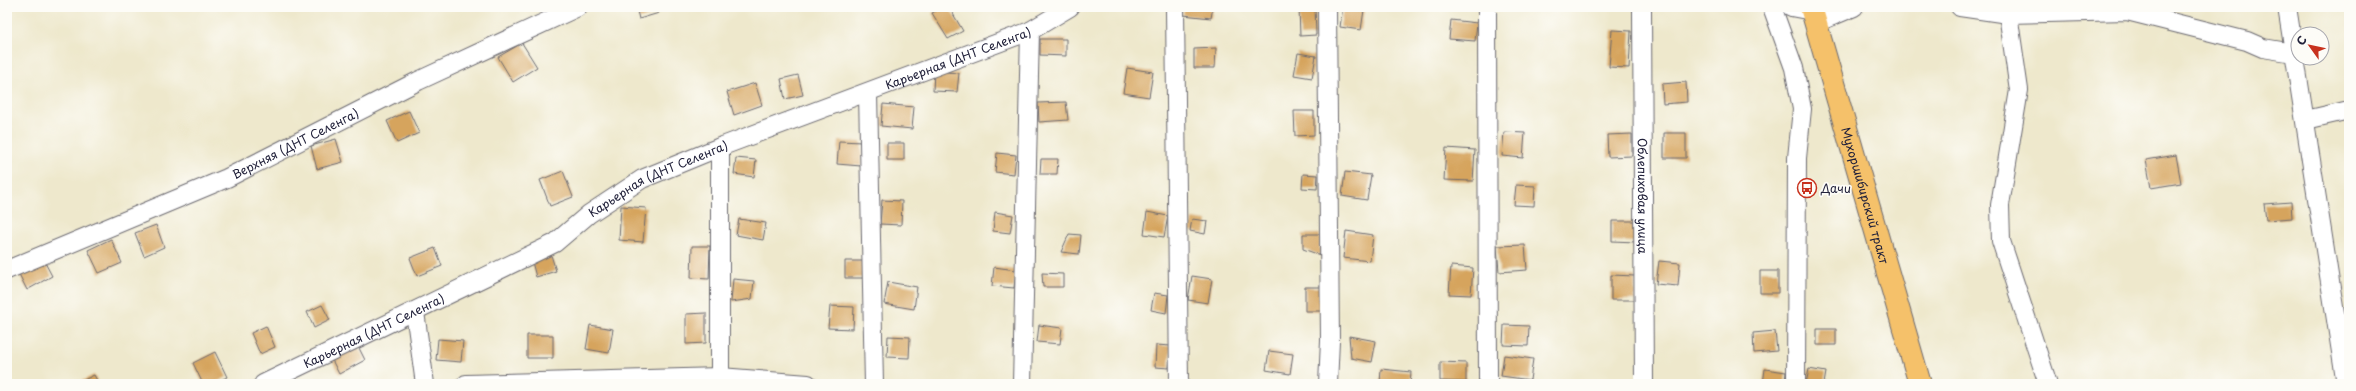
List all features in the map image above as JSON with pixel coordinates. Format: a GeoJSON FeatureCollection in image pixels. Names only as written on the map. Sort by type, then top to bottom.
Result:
{"type":"FeatureCollection","features":[{"type":"Feature","properties":{"kind":"main road","name":"Мухоршибирский тракт"},"geometry":{"type":"LineString","coordinates":[[1813,13],[1920,384]]}},
{"type":"Feature","properties":{"kind":"street","name":"Верхняя (ДНТ Селенга)"},"geometry":{"type":"LineString","coordinates":[[7,270],[227,178],[439,71],[578,7]]}},
{"type":"Feature","properties":{"kind":"street","name":"Карьерная (ДНТ Селенга)"},"geometry":{"type":"LineString","coordinates":[[263,384],[415,312],[555,243],[589,214],[642,179],[720,147],[868,93],[1030,31],[1070,7]]}},
{"type":"Feature","properties":{"kind":"street"},"geometry":{"type":"LineString","coordinates":[[1175,7],[1179,384]]}},
{"type":"Feature","properties":{"kind":"street"},"geometry":{"type":"LineString","coordinates":[[1327,7],[1330,341],[1328,384]]}},
{"type":"Feature","properties":{"kind":"street"},"geometry":{"type":"LineString","coordinates":[[1487,7],[1488,384]]}},
{"type":"Feature","properties":{"kind":"street","name":"Облепиховая улица"},"geometry":{"type":"LineString","coordinates":[[1642,7],[1644,384]]}},
{"type":"Feature","properties":{"kind":"street"},"geometry":{"type":"LineString","coordinates":[[1772,7],[1794,68],[1802,109],[1797,158],[1796,384]]}},
{"type":"Feature","properties":{"kind":"street"},"geometry":{"type":"LineString","coordinates":[[1790,7],[1813,13],[1854,7]]}},
{"type":"Feature","properties":{"kind":"street"},"geometry":{"type":"LineString","coordinates":[[1960,7],[2008,14],[2127,10],[2247,41],[2263,48],[2290,52]]}},
{"type":"Feature","properties":{"kind":"street"},"geometry":{"type":"LineString","coordinates":[[2287,7],[2290,27]]}},
{"type":"Feature","properties":{"kind":"street"},"geometry":{"type":"LineString","coordinates":[[2008,14],[2018,90],[2000,205],[2001,241],[2048,384]]}},
{"type":"Feature","properties":{"kind":"street"},"geometry":{"type":"LineString","coordinates":[[1022,384],[1030,31]]}},
{"type":"Feature","properties":{"kind":"street"},"geometry":{"type":"LineString","coordinates":[[2296,66],[2306,120],[2346,384]]}},
{"type":"Feature","properties":{"kind":"street"},"geometry":{"type":"LineString","coordinates":[[868,93],[874,384]]}},
{"type":"Feature","properties":{"kind":"street"},"geometry":{"type":"LineString","coordinates":[[2306,120],[2349,110]]}},
{"type":"Feature","properties":{"kind":"street"},"geometry":{"type":"LineString","coordinates":[[720,147],[720,380]]}},
{"type":"Feature","properties":{"kind":"street"},"geometry":{"type":"LineString","coordinates":[[415,312],[425,384]]}},
{"type":"Feature","properties":{"kind":"street"},"geometry":{"type":"LineString","coordinates":[[466,384],[720,380],[808,384]]}},
{"type":"Feature","properties":{"kind":"building"},"geometry":{"type":"Polygon","coordinates":[[[636,7],[657,7],[659,13],[639,19],[636,7]]]}},
{"type":"Feature","properties":{"kind":"building"},"geometry":{"type":"Polygon","coordinates":[[[943,7],[949,7],[963,31],[948,39],[932,13],[943,7]]]}},
{"type":"Feature","properties":{"kind":"building"},"geometry":{"type":"Polygon","coordinates":[[[1184,7],[1213,7],[1211,18],[1183,15],[1184,7]]]}},
{"type":"Feature","properties":{"kind":"building"},"geometry":{"type":"Polygon","coordinates":[[[1299,7],[1315,7],[1316,35],[1300,36],[1299,7]]]}},
{"type":"Feature","properties":{"kind":"building"},"geometry":{"type":"Polygon","coordinates":[[[1343,7],[1364,10],[1361,30],[1340,27],[1343,7]]]}},
{"type":"Feature","properties":{"kind":"building"},"geometry":{"type":"Polygon","coordinates":[[[1451,20],[1477,23],[1475,41],[1449,39],[1451,20]]]}},
{"type":"Feature","properties":{"kind":"building"},"geometry":{"type":"Polygon","coordinates":[[[1612,30],[1631,31],[1629,68],[1609,67],[1612,30]]]}},
{"type":"Feature","properties":{"kind":"building"},"geometry":{"type":"Polygon","coordinates":[[[1040,39],[1066,39],[1066,56],[1040,55],[1040,39]]]}},
{"type":"Feature","properties":{"kind":"building"},"geometry":{"type":"Polygon","coordinates":[[[522,43],[537,67],[513,82],[498,57],[522,43]]]}},
{"type":"Feature","properties":{"kind":"building"},"geometry":{"type":"Polygon","coordinates":[[[1216,48],[1215,68],[1194,68],[1194,49],[1216,48]]]}},
{"type":"Feature","properties":{"kind":"building"},"geometry":{"type":"Polygon","coordinates":[[[1298,53],[1316,56],[1312,78],[1294,75],[1298,53]]]}},
{"type":"Feature","properties":{"kind":"building"},"geometry":{"type":"Polygon","coordinates":[[[1127,68],[1153,72],[1149,97],[1123,93],[1127,68]]]}},
{"type":"Feature","properties":{"kind":"building"},"geometry":{"type":"Polygon","coordinates":[[[934,71],[959,73],[957,92],[933,91],[934,71]]]}},
{"type":"Feature","properties":{"kind":"building"},"geometry":{"type":"Polygon","coordinates":[[[798,75],[803,95],[785,99],[781,79],[798,75]]]}},
{"type":"Feature","properties":{"kind":"building"},"geometry":{"type":"Polygon","coordinates":[[[1686,82],[1687,102],[1663,104],[1662,84],[1686,82]]]}},
{"type":"Feature","properties":{"kind":"building"},"geometry":{"type":"Polygon","coordinates":[[[755,83],[762,105],[734,115],[727,92],[755,83]]]}},
{"type":"Feature","properties":{"kind":"building"},"geometry":{"type":"Polygon","coordinates":[[[1066,102],[1068,120],[1039,122],[1038,103],[1066,102]]]}},
{"type":"Feature","properties":{"kind":"building"},"geometry":{"type":"Polygon","coordinates":[[[883,104],[914,107],[912,129],[881,126],[883,104]]]}},
{"type":"Feature","properties":{"kind":"building"},"geometry":{"type":"Polygon","coordinates":[[[409,111],[419,133],[397,143],[387,121],[409,111]]]}},
{"type":"Feature","properties":{"kind":"building"},"geometry":{"type":"Polygon","coordinates":[[[1294,111],[1314,111],[1314,135],[1295,136],[1294,111]]]}},
{"type":"Feature","properties":{"kind":"building"},"geometry":{"type":"Polygon","coordinates":[[[1504,132],[1525,133],[1523,158],[1502,156],[1504,132]]]}},
{"type":"Feature","properties":{"kind":"building"},"geometry":{"type":"Polygon","coordinates":[[[1664,133],[1686,133],[1686,158],[1664,158],[1664,133]]]}},
{"type":"Feature","properties":{"kind":"building"},"geometry":{"type":"Polygon","coordinates":[[[1632,134],[1632,156],[1608,157],[1607,135],[1632,134]]]}},
{"type":"Feature","properties":{"kind":"building"},"geometry":{"type":"Polygon","coordinates":[[[336,139],[343,162],[317,169],[311,146],[336,139]]]}},
{"type":"Feature","properties":{"kind":"building"},"geometry":{"type":"Polygon","coordinates":[[[839,141],[862,142],[861,166],[837,164],[839,141]]]}},
{"type":"Feature","properties":{"kind":"building"},"geometry":{"type":"Polygon","coordinates":[[[887,143],[904,143],[904,160],[887,160],[887,143]]]}},
{"type":"Feature","properties":{"kind":"building"},"geometry":{"type":"Polygon","coordinates":[[[1446,148],[1475,150],[1473,181],[1444,180],[1446,148]]]}},
{"type":"Feature","properties":{"kind":"building"},"geometry":{"type":"Polygon","coordinates":[[[997,153],[1016,155],[1014,174],[995,172],[997,153]]]}},
{"type":"Feature","properties":{"kind":"building"},"geometry":{"type":"Polygon","coordinates":[[[2176,155],[2181,183],[2151,188],[2146,160],[2176,155]]]}},
{"type":"Feature","properties":{"kind":"building"},"geometry":{"type":"Polygon","coordinates":[[[736,158],[756,160],[754,177],[734,174],[736,158]]]}},
{"type":"Feature","properties":{"kind":"building"},"geometry":{"type":"Polygon","coordinates":[[[1041,159],[1058,159],[1057,174],[1040,174],[1041,159]]]}},
{"type":"Feature","properties":{"kind":"building"},"geometry":{"type":"Polygon","coordinates":[[[563,171],[573,197],[550,206],[540,180],[563,171]]]}},
{"type":"Feature","properties":{"kind":"building"},"geometry":{"type":"Polygon","coordinates":[[[1345,172],[1371,175],[1367,200],[1342,196],[1345,172]]]}},
{"type":"Feature","properties":{"kind":"building"},"geometry":{"type":"Polygon","coordinates":[[[1303,174],[1318,175],[1317,189],[1302,188],[1303,174]]]}},
{"type":"Feature","properties":{"kind":"building"},"geometry":{"type":"Polygon","coordinates":[[[1516,185],[1535,186],[1534,206],[1514,205],[1516,185]]]}},
{"type":"Feature","properties":{"kind":"building"},"geometry":{"type":"Polygon","coordinates":[[[882,200],[902,201],[901,225],[880,224],[882,200]]]}},
{"type":"Feature","properties":{"kind":"building"},"geometry":{"type":"Polygon","coordinates":[[[2291,202],[2292,218],[2266,220],[2264,204],[2291,202]]]}},
{"type":"Feature","properties":{"kind":"building"},"geometry":{"type":"Polygon","coordinates":[[[621,206],[646,208],[643,242],[619,240],[621,206]]]}},
{"type":"Feature","properties":{"kind":"building"},"geometry":{"type":"Polygon","coordinates":[[[995,212],[1013,215],[1010,233],[993,231],[995,212]]]}},
{"type":"Feature","properties":{"kind":"building"},"geometry":{"type":"Polygon","coordinates":[[[1147,212],[1168,216],[1164,237],[1144,234],[1147,212]]]}},
{"type":"Feature","properties":{"kind":"building"},"geometry":{"type":"Polygon","coordinates":[[[739,219],[766,223],[763,240],[736,235],[739,219]]]}},
{"type":"Feature","properties":{"kind":"building"},"geometry":{"type":"Polygon","coordinates":[[[1192,219],[1207,221],[1205,234],[1190,231],[1192,219]]]}},
{"type":"Feature","properties":{"kind":"building"},"geometry":{"type":"Polygon","coordinates":[[[1612,221],[1637,221],[1636,242],[1612,241],[1612,221]]]}},
{"type":"Feature","properties":{"kind":"building"},"geometry":{"type":"Polygon","coordinates":[[[156,225],[164,247],[144,256],[135,233],[156,225]]]}},
{"type":"Feature","properties":{"kind":"building"},"geometry":{"type":"Polygon","coordinates":[[[1346,231],[1373,235],[1370,261],[1343,258],[1346,231]]]}},
{"type":"Feature","properties":{"kind":"building"},"geometry":{"type":"Polygon","coordinates":[[[1069,234],[1081,235],[1079,254],[1061,252],[1069,234]]]}},
{"type":"Feature","properties":{"kind":"building"},"geometry":{"type":"Polygon","coordinates":[[[1303,234],[1320,234],[1320,255],[1303,249],[1303,234]]]}},
{"type":"Feature","properties":{"kind":"building"},"geometry":{"type":"Polygon","coordinates":[[[111,239],[122,263],[99,273],[88,250],[111,239]]]}},
{"type":"Feature","properties":{"kind":"building"},"geometry":{"type":"Polygon","coordinates":[[[1525,245],[1527,270],[1499,272],[1497,246],[1525,245]]]}},
{"type":"Feature","properties":{"kind":"building"},"geometry":{"type":"Polygon","coordinates":[[[692,246],[710,246],[709,279],[691,278],[692,246]]]}},
{"type":"Feature","properties":{"kind":"building"},"geometry":{"type":"Polygon","coordinates":[[[435,248],[442,266],[417,276],[410,258],[435,248]]]}},
{"type":"Feature","properties":{"kind":"building"},"geometry":{"type":"Polygon","coordinates":[[[550,252],[556,271],[536,277],[531,258],[550,252]]]}},
{"type":"Feature","properties":{"kind":"building"},"geometry":{"type":"Polygon","coordinates":[[[42,257],[52,276],[27,290],[17,270],[42,257]]]}},
{"type":"Feature","properties":{"kind":"building"},"geometry":{"type":"Polygon","coordinates":[[[845,261],[863,261],[863,278],[845,278],[845,261]]]}},
{"type":"Feature","properties":{"kind":"building"},"geometry":{"type":"Polygon","coordinates":[[[1659,261],[1680,263],[1678,286],[1656,284],[1659,261]]]}},
{"type":"Feature","properties":{"kind":"building"},"geometry":{"type":"Polygon","coordinates":[[[1451,266],[1473,268],[1471,295],[1449,294],[1451,266]]]}},
{"type":"Feature","properties":{"kind":"building"},"geometry":{"type":"Polygon","coordinates":[[[994,267],[1016,270],[1014,288],[992,286],[994,267]]]}},
{"type":"Feature","properties":{"kind":"building"},"geometry":{"type":"Polygon","coordinates":[[[1760,271],[1778,271],[1778,293],[1760,293],[1760,271]]]}},
{"type":"Feature","properties":{"kind":"building"},"geometry":{"type":"Polygon","coordinates":[[[1042,273],[1063,274],[1063,287],[1043,287],[1042,273]]]}},
{"type":"Feature","properties":{"kind":"building"},"geometry":{"type":"Polygon","coordinates":[[[1611,275],[1635,276],[1635,300],[1611,300],[1611,275]]]}},
{"type":"Feature","properties":{"kind":"building"},"geometry":{"type":"Polygon","coordinates":[[[1192,276],[1212,279],[1208,303],[1188,300],[1192,276]]]}},
{"type":"Feature","properties":{"kind":"building"},"geometry":{"type":"Polygon","coordinates":[[[733,279],[754,281],[752,299],[731,302],[733,279]]]}},
{"type":"Feature","properties":{"kind":"building"},"geometry":{"type":"Polygon","coordinates":[[[888,282],[917,287],[914,309],[884,304],[888,282]]]}},
{"type":"Feature","properties":{"kind":"building"},"geometry":{"type":"Polygon","coordinates":[[[1305,287],[1322,287],[1322,311],[1305,311],[1305,287]]]}},
{"type":"Feature","properties":{"kind":"building"},"geometry":{"type":"Polygon","coordinates":[[[1154,293],[1168,295],[1166,313],[1151,310],[1154,293]]]}},
{"type":"Feature","properties":{"kind":"building"},"geometry":{"type":"Polygon","coordinates":[[[322,305],[330,320],[314,328],[307,312],[322,305]]]}},
{"type":"Feature","properties":{"kind":"building"},"geometry":{"type":"Polygon","coordinates":[[[830,306],[854,307],[853,329],[828,328],[830,306]]]}},
{"type":"Feature","properties":{"kind":"building"},"geometry":{"type":"Polygon","coordinates":[[[706,313],[706,343],[686,344],[686,314],[706,313]]]}},
{"type":"Feature","properties":{"kind":"building"},"geometry":{"type":"Polygon","coordinates":[[[590,325],[613,329],[609,353],[586,349],[590,325]]]}},
{"type":"Feature","properties":{"kind":"building"},"geometry":{"type":"Polygon","coordinates":[[[1039,325],[1062,328],[1060,344],[1037,342],[1039,325]]]}},
{"type":"Feature","properties":{"kind":"building"},"geometry":{"type":"Polygon","coordinates":[[[1504,325],[1529,326],[1528,346],[1503,345],[1504,325]]]}},
{"type":"Feature","properties":{"kind":"building"},"geometry":{"type":"Polygon","coordinates":[[[266,326],[275,347],[260,354],[251,333],[266,326]]]}},
{"type":"Feature","properties":{"kind":"building"},"geometry":{"type":"Polygon","coordinates":[[[1817,329],[1836,329],[1836,345],[1817,345],[1817,329]]]}},
{"type":"Feature","properties":{"kind":"building"},"geometry":{"type":"Polygon","coordinates":[[[1775,331],[1777,351],[1754,353],[1753,333],[1775,331]]]}},
{"type":"Feature","properties":{"kind":"building"},"geometry":{"type":"Polygon","coordinates":[[[527,335],[553,335],[553,358],[527,358],[527,335]]]}},
{"type":"Feature","properties":{"kind":"building"},"geometry":{"type":"Polygon","coordinates":[[[888,336],[910,337],[909,358],[887,357],[888,336]]]}},
{"type":"Feature","properties":{"kind":"building"},"geometry":{"type":"Polygon","coordinates":[[[1349,336],[1376,341],[1372,362],[1351,358],[1349,336]]]}},
{"type":"Feature","properties":{"kind":"building"},"geometry":{"type":"Polygon","coordinates":[[[438,339],[463,341],[461,362],[436,360],[438,339]]]}},
{"type":"Feature","properties":{"kind":"building"},"geometry":{"type":"Polygon","coordinates":[[[1156,345],[1171,346],[1169,368],[1155,367],[1156,345]]]}},
{"type":"Feature","properties":{"kind":"building"},"geometry":{"type":"Polygon","coordinates":[[[358,346],[365,360],[339,374],[332,360],[358,346]]]}},
{"type":"Feature","properties":{"kind":"building"},"geometry":{"type":"Polygon","coordinates":[[[1269,351],[1293,354],[1290,374],[1266,370],[1269,351]]]}},
{"type":"Feature","properties":{"kind":"building"},"geometry":{"type":"Polygon","coordinates":[[[215,352],[227,377],[213,384],[203,384],[193,363],[215,352]]]}},
{"type":"Feature","properties":{"kind":"building"},"geometry":{"type":"Polygon","coordinates":[[[1504,355],[1533,359],[1530,380],[1501,376],[1504,355]]]}},
{"type":"Feature","properties":{"kind":"building"},"geometry":{"type":"Polygon","coordinates":[[[1440,362],[1466,363],[1466,382],[1440,381],[1440,362]]]}},
{"type":"Feature","properties":{"kind":"building"},"geometry":{"type":"Polygon","coordinates":[[[1381,369],[1411,372],[1410,384],[1380,384],[1381,369]]]}},
{"type":"Feature","properties":{"kind":"building"},"geometry":{"type":"Polygon","coordinates":[[[1765,369],[1786,372],[1785,384],[1763,384],[1765,369]]]}},
{"type":"Feature","properties":{"kind":"building"},"geometry":{"type":"Polygon","coordinates":[[[1809,369],[1826,372],[1824,384],[1806,384],[1809,369]]]}},
{"type":"Feature","properties":{"kind":"building"},"geometry":{"type":"Polygon","coordinates":[[[94,375],[99,384],[78,384],[78,383],[94,375]]]}},
{"type":"Feature","properties":{"kind":"place","name":"Дачи"},"geometry":{"type":"Point","coordinates":[1807,188]}}]}
